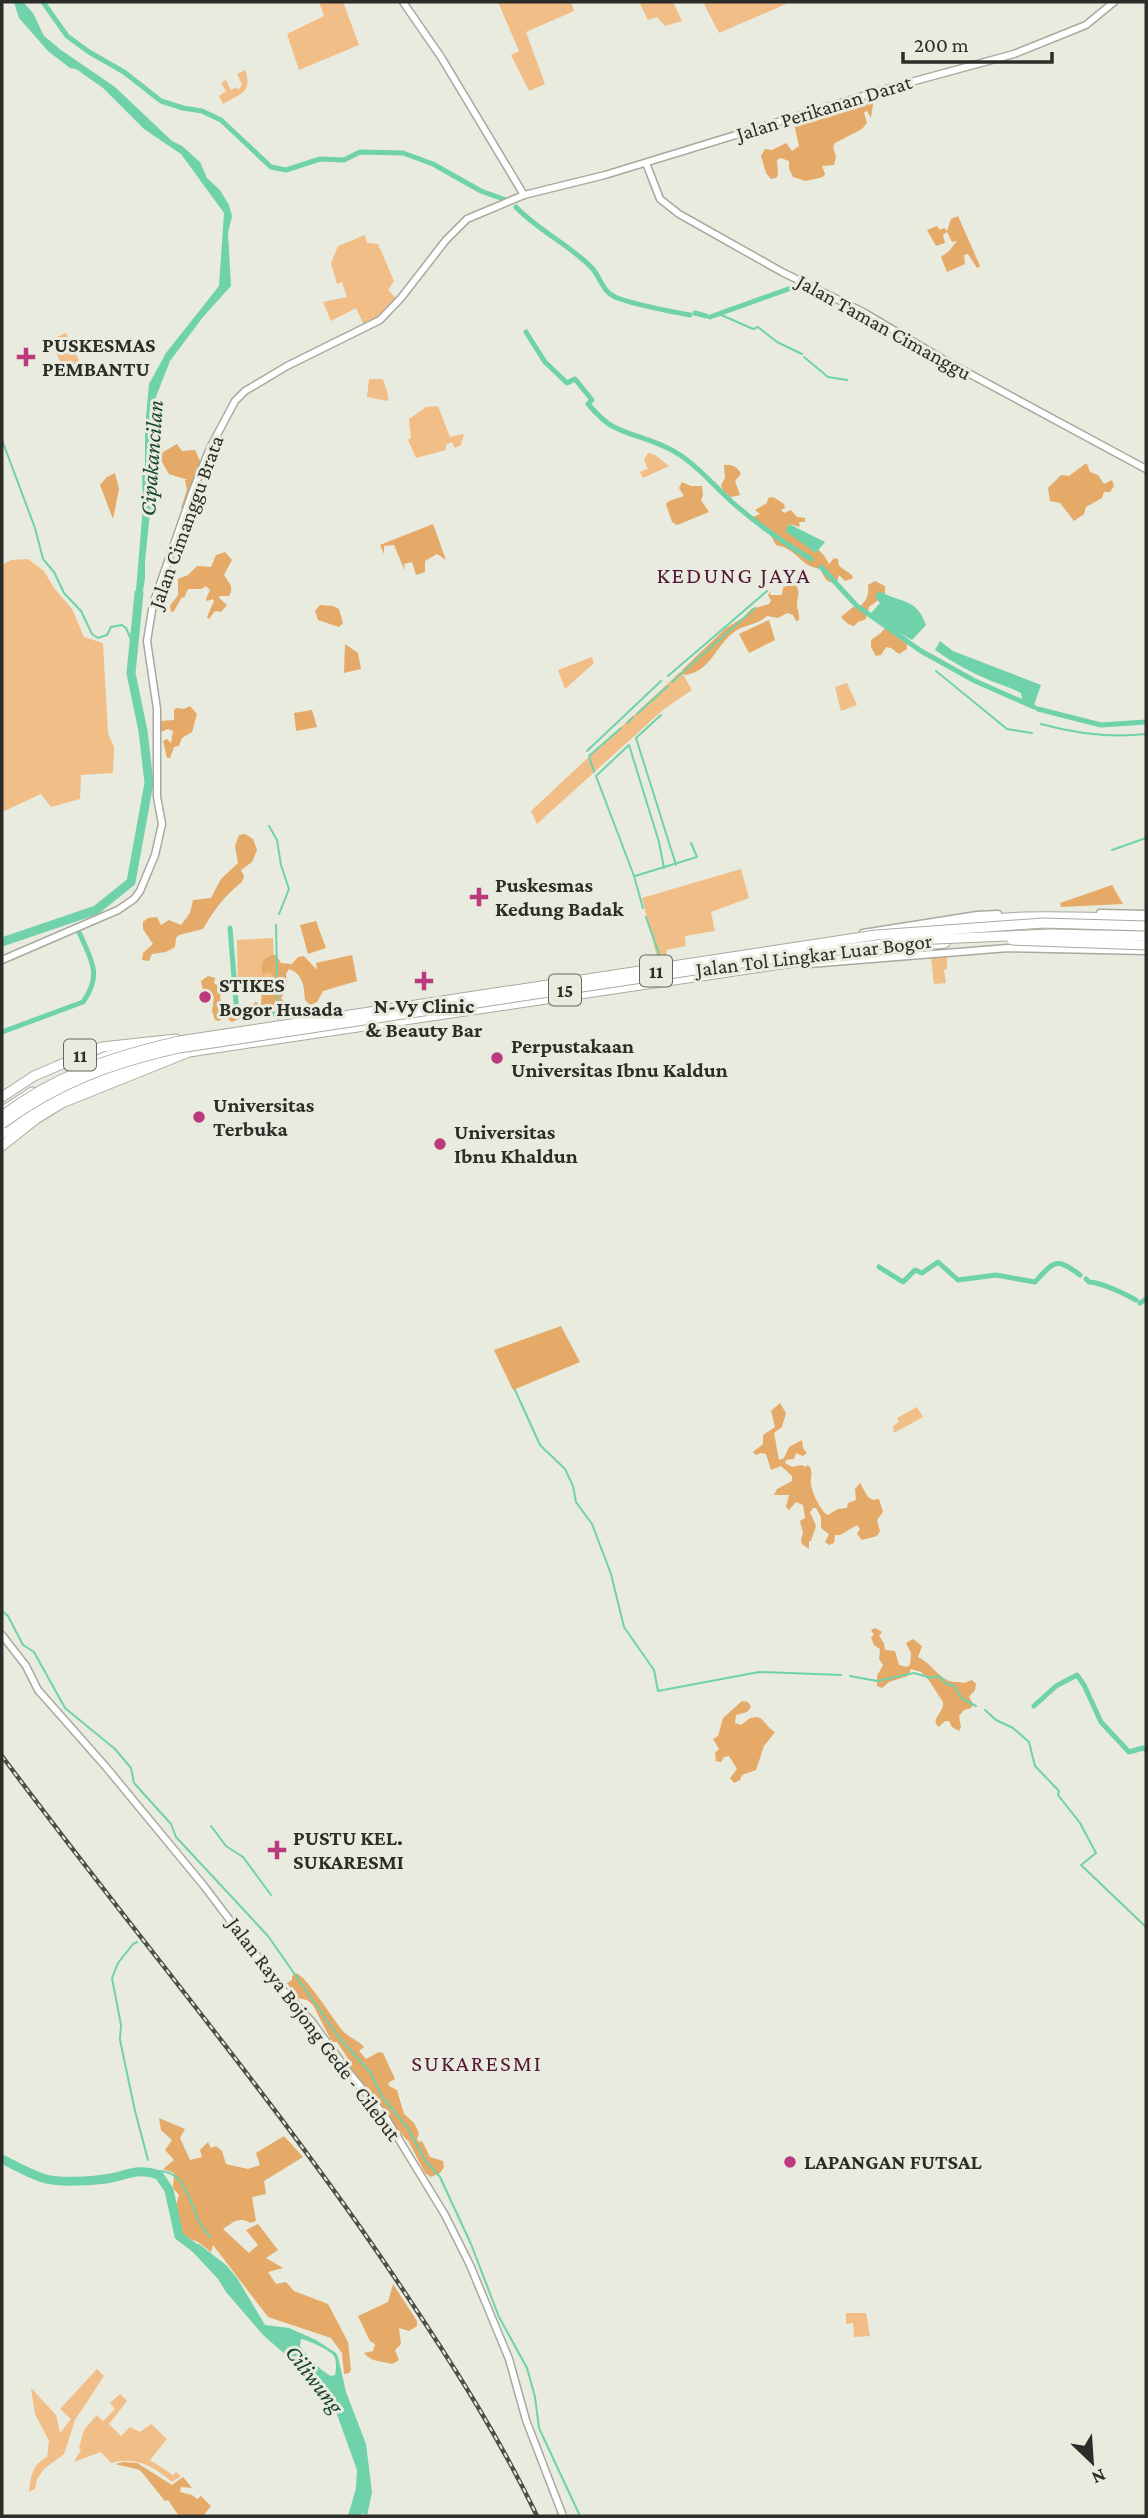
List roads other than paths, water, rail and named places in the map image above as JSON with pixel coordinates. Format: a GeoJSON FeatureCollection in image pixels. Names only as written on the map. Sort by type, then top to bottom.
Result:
{"type":"FeatureCollection","features":[{"type":"Feature","properties":{"kind":"highway"},"geometry":{"type":"LineString","coordinates":[[913,936],[952,923],[1064,917],[1146,917]]}},
{"type":"Feature","properties":{"kind":"highway","name":"Jalan Tol Lingkar Luar Bogor"},"geometry":{"type":"LineString","coordinates":[[2,1124],[41,1097],[84,1076],[135,1058],[179,1048],[913,936],[1043,923],[1146,927]]}},
{"type":"Feature","properties":{"kind":"highway","name":"11"},"geometry":{"type":"LineString","coordinates":[[2,1146],[36,1119],[62,1103],[189,1052],[824,944],[880,937],[1032,926],[1146,927]]}},
{"type":"Feature","properties":{"kind":"highway","name":"Jalan Tol Lingkar Luar Bogor"},"geometry":{"type":"LineString","coordinates":[[2,1113],[36,1092],[81,1070],[117,1056],[179,1041],[862,937],[1051,934],[1146,943]]}},
{"type":"Feature","properties":{"kind":"highway","name":"11"},"geometry":{"type":"LineString","coordinates":[[2,1099],[34,1076],[102,1047],[422,1012],[754,970],[915,944],[1057,939],[1146,943]]}},
{"type":"Feature","properties":{"kind":"highway"},"geometry":{"type":"LineString","coordinates":[[2,1113],[20,1098],[104,1057],[167,1040]]}},
{"type":"Feature","properties":{"kind":"highway"},"geometry":{"type":"LineString","coordinates":[[2,1099],[97,1055],[147,1045]]}},
{"type":"Feature","properties":{"kind":"highway"},"geometry":{"type":"LineString","coordinates":[[2,1136],[64,1094],[115,1072],[189,1052]]}},
{"type":"Feature","properties":{"kind":"highway"},"geometry":{"type":"LineString","coordinates":[[2,1136],[64,1097],[142,1063]]}},
{"type":"Feature","properties":{"kind":"street"},"geometry":{"type":"LineString","coordinates":[[403,2],[435,48],[524,195]]}},
{"type":"Feature","properties":{"kind":"street","name":"Jalan Perikanan Darat"},"geometry":{"type":"LineString","coordinates":[[524,195],[646,163],[890,88],[1014,54],[1086,25],[1114,2]]}},
{"type":"Feature","properties":{"kind":"street","name":"Jalan Taman Cimanggu"},"geometry":{"type":"LineString","coordinates":[[646,163],[660,199],[678,215],[782,272],[863,312],[946,361],[1146,469]]}},
{"type":"Feature","properties":{"kind":"street","name":"Jalan Cimanggu Brata"},"geometry":{"type":"LineString","coordinates":[[2,960],[118,910],[134,899],[140,891],[155,855],[162,824],[157,797],[157,709],[147,641],[149,623],[153,604],[192,493],[210,448],[235,401],[260,381],[380,320],[463,222],[524,195]]}},
{"type":"Feature","properties":{"kind":"street"},"geometry":{"type":"LineString","coordinates":[[824,944],[875,930],[976,915],[1146,917]]}},
{"type":"Feature","properties":{"kind":"street","name":"Jalan Raya Bojong Gede - Cilebut"},"geometry":{"type":"LineString","coordinates":[[2,1635],[26,1666],[37,1690],[74,1730],[210,1893],[282,1989],[312,2022],[384,2115],[445,2215],[470,2265],[509,2359],[526,2420],[563,2516]]}},
{"type":"Feature","properties":{"kind":"water"},"geometry":{"type":"Polygon","coordinates":[[[14,2],[23,2],[33,13],[44,36],[115,87],[172,141],[200,162],[207,178],[220,190],[229,205],[232,216],[228,233],[231,286],[203,317],[170,361],[152,407],[156,492],[150,513],[141,601],[135,602],[149,384],[166,353],[219,286],[224,213],[181,154],[144,129],[103,88],[48,51],[19,18],[14,2]]]}},
{"type":"Feature","properties":{"kind":"water"},"geometry":{"type":"Polygon","coordinates":[[[789,524],[825,542],[816,553],[785,531],[789,524]]]}},
{"type":"Feature","properties":{"kind":"water"},"geometry":{"type":"Polygon","coordinates":[[[879,591],[907,602],[918,610],[926,625],[912,640],[871,613],[880,603],[875,597],[879,591]]]}},
{"type":"Feature","properties":{"kind":"water"},"geometry":{"type":"Polygon","coordinates":[[[940,641],[953,651],[1041,685],[1034,705],[1022,699],[1021,693],[975,674],[935,650],[940,641]]]}},
{"type":"Feature","properties":{"kind":"water"},"geometry":{"type":"Polygon","coordinates":[[[199,2244],[226,2265],[237,2278],[265,2325],[289,2328],[336,2353],[346,2392],[366,2444],[372,2492],[367,2516],[363,2513],[359,2516],[348,2516],[356,2488],[357,2470],[335,2409],[319,2384],[263,2335],[191,2250],[192,2245],[199,2244]],[[301,2339],[300,2346],[310,2358],[326,2373],[335,2375],[334,2356],[324,2348],[301,2339]]]}},
{"type":"Feature","properties":{"kind":"waterway"},"geometry":{"type":"LineString","coordinates":[[43,2],[67,36],[89,52],[124,72],[161,101],[202,111],[221,120],[271,167],[286,170],[320,159],[344,160],[360,152],[403,153],[433,164],[481,191],[506,200]]}},
{"type":"Feature","properties":{"kind":"waterway"},"geometry":{"type":"LineString","coordinates":[[516,207],[583,259],[598,276],[604,288],[615,297],[690,315]]}},
{"type":"Feature","properties":{"kind":"waterway"},"geometry":{"type":"LineString","coordinates":[[710,317],[794,287]]}},
{"type":"Feature","properties":{"kind":"waterway"},"geometry":{"type":"LineString","coordinates":[[695,313],[706,316]]}},
{"type":"Feature","properties":{"kind":"waterway"},"geometry":{"type":"LineString","coordinates":[[719,314],[753,329],[758,327],[777,342],[802,354]]}},
{"type":"Feature","properties":{"kind":"waterway"},"geometry":{"type":"LineString","coordinates":[[526,332],[545,362],[567,383],[575,379],[592,400],[588,404],[605,422],[680,455],[751,518],[811,559]]}},
{"type":"Feature","properties":{"kind":"waterway"},"geometry":{"type":"LineString","coordinates":[[804,357],[828,377],[847,380]]}},
{"type":"Feature","properties":{"kind":"waterway"},"geometry":{"type":"LineString","coordinates":[[2,440],[35,528],[43,559],[54,572],[64,593],[81,611],[92,634],[98,638],[107,635],[111,627],[122,625],[134,646]]}},
{"type":"Feature","properties":{"kind":"waterway"},"geometry":{"type":"LineString","coordinates":[[821,567],[857,606],[921,651],[975,681],[1034,707]]}},
{"type":"Feature","properties":{"kind":"waterway"},"geometry":{"type":"LineString","coordinates":[[668,676],[767,591]]}},
{"type":"Feature","properties":{"kind":"waterway","name":"Cipakancilan"},"geometry":{"type":"LineString","coordinates":[[2,942],[96,910],[131,882],[149,783],[143,731],[131,673],[139,593]]}},
{"type":"Feature","properties":{"kind":"waterway"},"geometry":{"type":"LineString","coordinates":[[672,682],[755,608]]}},
{"type":"Feature","properties":{"kind":"waterway"},"geometry":{"type":"LineString","coordinates":[[936,671],[1007,729],[1032,733]]}},
{"type":"Feature","properties":{"kind":"waterway"},"geometry":{"type":"LineString","coordinates":[[587,751],[661,681]]}},
{"type":"Feature","properties":{"kind":"waterway"},"geometry":{"type":"LineString","coordinates":[[637,714],[668,686]]}},
{"type":"Feature","properties":{"kind":"waterway"},"geometry":{"type":"LineString","coordinates":[[1038,709],[1101,725],[1146,722]]}},
{"type":"Feature","properties":{"kind":"waterway"},"geometry":{"type":"LineString","coordinates":[[661,715],[636,738],[676,865]]}},
{"type":"Feature","properties":{"kind":"waterway"},"geometry":{"type":"LineString","coordinates":[[627,723],[633,717]]}},
{"type":"Feature","properties":{"kind":"waterway"},"geometry":{"type":"LineString","coordinates":[[1041,724],[1093,734],[1146,734]]}},
{"type":"Feature","properties":{"kind":"waterway"},"geometry":{"type":"LineString","coordinates":[[594,772],[589,756],[621,728]]}},
{"type":"Feature","properties":{"kind":"waterway"},"geometry":{"type":"LineString","coordinates":[[643,908],[634,876],[596,776],[629,745],[659,842],[664,868]]}},
{"type":"Feature","properties":{"kind":"waterway"},"geometry":{"type":"LineString","coordinates":[[269,826],[277,840],[289,889],[279,914]]}},
{"type":"Feature","properties":{"kind":"waterway"},"geometry":{"type":"LineString","coordinates":[[1112,850],[1146,838]]}},
{"type":"Feature","properties":{"kind":"waterway"},"geometry":{"type":"LineString","coordinates":[[635,876],[697,857],[691,843]]}},
{"type":"Feature","properties":{"kind":"waterway"},"geometry":{"type":"LineString","coordinates":[[646,917],[663,965]]}},
{"type":"Feature","properties":{"kind":"waterway"},"geometry":{"type":"LineString","coordinates":[[276,925],[278,1019]]}},
{"type":"Feature","properties":{"kind":"waterway"},"geometry":{"type":"LineString","coordinates":[[230,928],[237,1015],[278,1014]]}},
{"type":"Feature","properties":{"kind":"waterway"},"geometry":{"type":"LineString","coordinates":[[2,1032],[83,1002],[94,975],[91,959],[79,932]]}},
{"type":"Feature","properties":{"kind":"waterway"},"geometry":{"type":"LineString","coordinates":[[879,1267],[903,1282],[915,1270],[922,1273],[938,1262],[958,1280],[996,1275],[1035,1282],[1056,1264],[1066,1266],[1080,1275]]}},
{"type":"Feature","properties":{"kind":"waterway"},"geometry":{"type":"LineString","coordinates":[[1086,1279],[1136,1300]]}},
{"type":"Feature","properties":{"kind":"waterway"},"geometry":{"type":"LineString","coordinates":[[1140,1303],[1146,1299]]}},
{"type":"Feature","properties":{"kind":"waterway"},"geometry":{"type":"LineString","coordinates":[[515,1390],[540,1445],[565,1469],[573,1486],[576,1502],[592,1524],[611,1574],[624,1627],[654,1670],[658,1691],[759,1672],[841,1675]]}},
{"type":"Feature","properties":{"kind":"waterway"},"geometry":{"type":"LineString","coordinates":[[2,1611],[8,1616],[23,1645],[34,1652],[65,1708],[115,1749],[131,1768],[134,1783],[171,1824],[176,1837],[268,1936],[340,2039],[370,2072],[383,2098],[407,2127],[425,2160],[440,2177],[471,2244],[499,2317],[527,2368],[535,2397],[539,2428],[580,2516]]}},
{"type":"Feature","properties":{"kind":"waterway"},"geometry":{"type":"LineString","coordinates":[[850,1676],[877,1681],[914,1673],[931,1678],[939,1676],[945,1683],[954,1686],[961,1698],[976,1706]]}},
{"type":"Feature","properties":{"kind":"waterway"},"geometry":{"type":"LineString","coordinates":[[1034,1706],[1056,1686],[1077,1675],[1101,1722],[1129,1752],[1143,1748],[1146,1750]]}},
{"type":"Feature","properties":{"kind":"waterway"},"geometry":{"type":"LineString","coordinates":[[985,1710],[1029,1742],[1035,1766],[1059,1791],[1058,1795],[1080,1823],[1096,1853],[1081,1865],[1146,1927]]}},
{"type":"Feature","properties":{"kind":"waterway"},"geometry":{"type":"LineString","coordinates":[[211,1826],[226,1846],[243,1857],[271,1895]]}},
{"type":"Feature","properties":{"kind":"waterway"},"geometry":{"type":"LineString","coordinates":[[137,1942],[118,1963],[112,1978],[121,2025],[120,2040],[148,2160]]}},
{"type":"Feature","properties":{"kind":"waterway","name":"Ciliwung"},"geometry":{"type":"LineString","coordinates":[[2,2159],[52,2180],[97,2180],[140,2172],[159,2175],[169,2190],[179,2236],[199,2251]]}},
{"type":"Feature","properties":{"kind":"waterway","name":"Ciliwung"},"geometry":{"type":"LineString","coordinates":[[149,2172],[160,2171],[177,2177],[210,2237]]}},
{"type":"Feature","properties":{"kind":"railway"},"geometry":{"type":"LineString","coordinates":[[2,1756],[262,2094],[363,2231],[462,2380],[537,2516]]}},
{"type":"Feature","properties":{"kind":"place","name":"PUSKESMAS PEMBANTU"},"geometry":{"type":"Point","coordinates":[26,357]}},
{"type":"Feature","properties":{"kind":"place","name":"Puskesmas Kedung Badak"},"geometry":{"type":"Point","coordinates":[479,897]}},
{"type":"Feature","properties":{"kind":"place","name":"N-Vy Clinic & Beauty Bar"},"geometry":{"type":"Point","coordinates":[424,981]}},
{"type":"Feature","properties":{"kind":"place","name":"STIKES Bogor Husada"},"geometry":{"type":"Point","coordinates":[205,997]}},
{"type":"Feature","properties":{"kind":"place","name":"Perpustakaan Universitas Ibnu Kaldun"},"geometry":{"type":"Point","coordinates":[497,1058]}},
{"type":"Feature","properties":{"kind":"place","name":"Universitas Terbuka"},"geometry":{"type":"Point","coordinates":[199,1117]}},
{"type":"Feature","properties":{"kind":"place","name":"Universitas Ibnu Khaldun"},"geometry":{"type":"Point","coordinates":[440,1144]}},
{"type":"Feature","properties":{"kind":"place","name":"PUSTU KEL. SUKARESMI"},"geometry":{"type":"Point","coordinates":[277,1850]}},
{"type":"Feature","properties":{"kind":"place","name":"LAPANGAN FUTSAL"},"geometry":{"type":"Point","coordinates":[790,2162]}},
{"type":"Feature","properties":{"kind":"district","name":"KEDUNG JAYA"},"geometry":{"type":"Point","coordinates":[734,575]}},
{"type":"Feature","properties":{"kind":"district","name":"SUKARESMI"},"geometry":{"type":"Point","coordinates":[477,2063]}}]}
